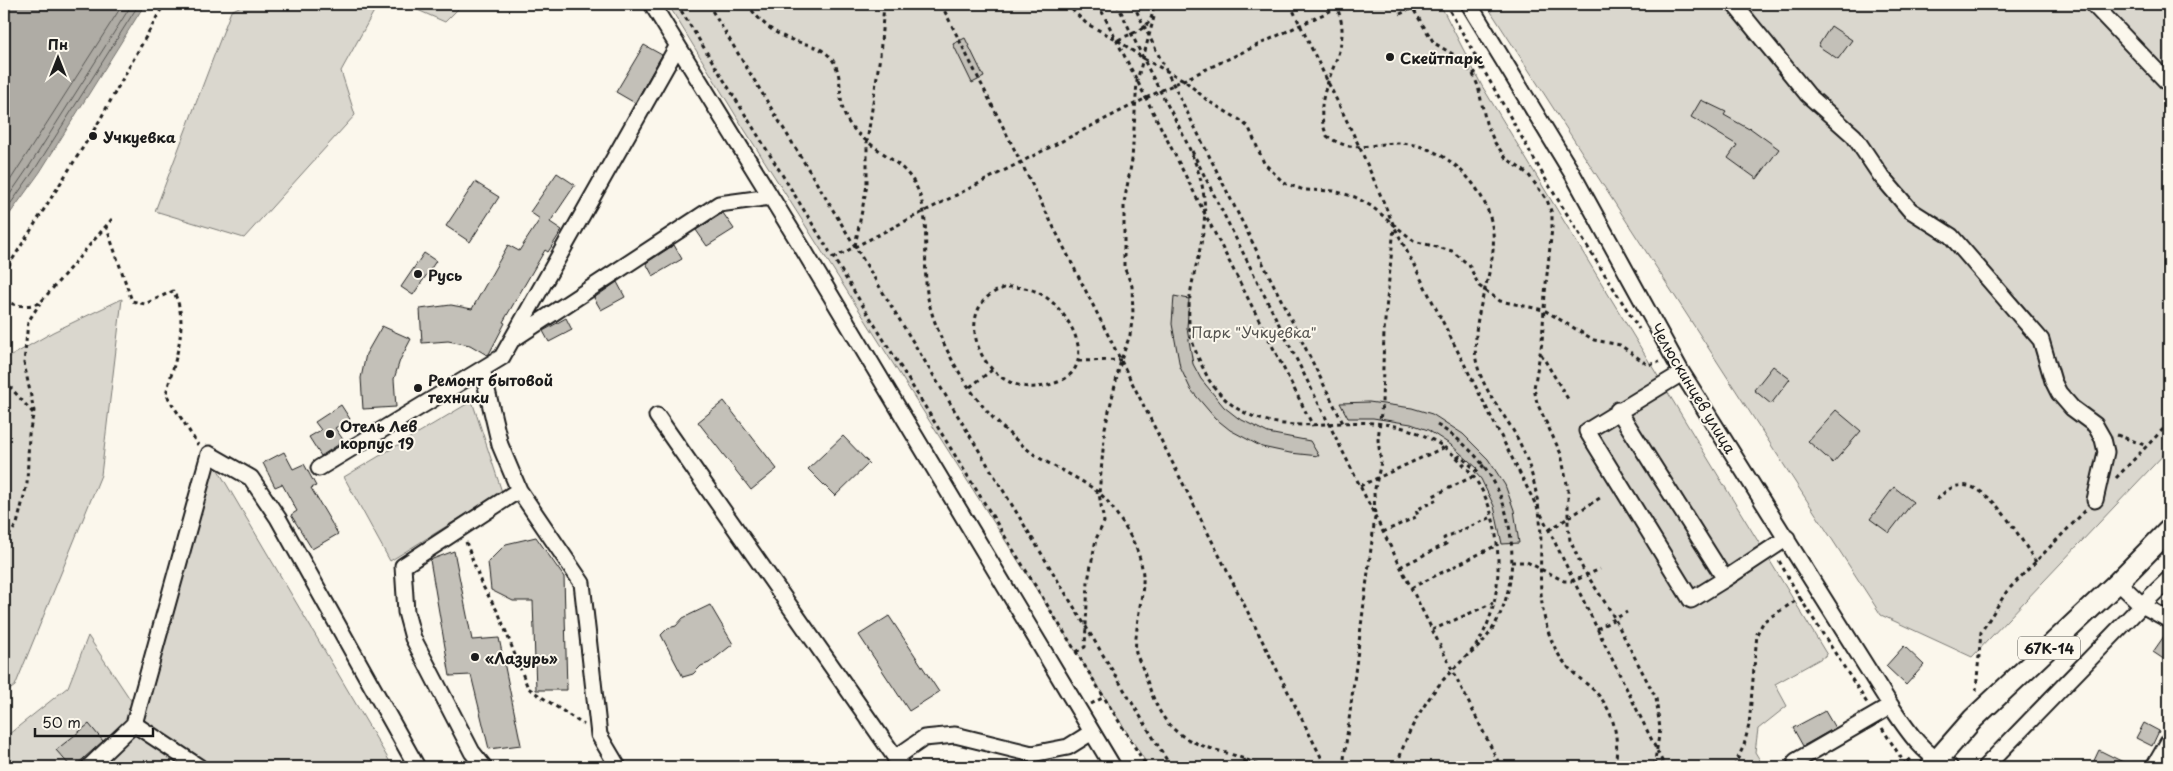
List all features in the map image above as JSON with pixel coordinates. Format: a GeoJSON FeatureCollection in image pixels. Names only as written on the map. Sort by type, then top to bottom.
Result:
{"type":"FeatureCollection","features":[{"type":"Feature","properties":{"kind":"main road","name":"Челюскинцев улица"},"geometry":{"type":"LineString","coordinates":[[1939,765],[1973,719],[2118,582],[2169,530]]}},
{"type":"Feature","properties":{"kind":"street"},"geometry":{"type":"LineString","coordinates":[[652,4],[1114,767]]}},
{"type":"Feature","properties":{"kind":"street","name":"Челюскинцев улица"},"geometry":{"type":"LineString","coordinates":[[1469,4],[1572,173],[1682,373],[1891,706],[1912,737],[1939,765]]}},
{"type":"Feature","properties":{"kind":"street"},"geometry":{"type":"LineString","coordinates":[[1734,4],[1808,95],[1854,136],[1881,176],[1910,210],[1951,236],[2041,340],[2052,381],[2059,393],[2072,408],[2095,426],[2103,438],[2106,452],[2094,500]]}},
{"type":"Feature","properties":{"kind":"street"},"geometry":{"type":"LineString","coordinates":[[2093,4],[2169,84]]}},
{"type":"Feature","properties":{"kind":"street"},"geometry":{"type":"LineString","coordinates":[[319,468],[502,357],[677,47]]}},
{"type":"Feature","properties":{"kind":"street"},"geometry":{"type":"LineString","coordinates":[[513,339],[719,204],[770,197]]}},
{"type":"Feature","properties":{"kind":"street"},"geometry":{"type":"LineString","coordinates":[[482,369],[500,445],[519,490],[582,583],[599,735],[618,767]]}},
{"type":"Feature","properties":{"kind":"street"},"geometry":{"type":"LineString","coordinates":[[1682,373],[1618,410],[1587,431],[1691,600],[1787,538]]}},
{"type":"Feature","properties":{"kind":"street"},"geometry":{"type":"LineString","coordinates":[[1618,410],[1725,579]]}},
{"type":"Feature","properties":{"kind":"street"},"geometry":{"type":"LineString","coordinates":[[657,416],[898,762],[924,738],[955,735],[1032,754],[1068,747],[1092,732]]}},
{"type":"Feature","properties":{"kind":"street"},"geometry":{"type":"LineString","coordinates":[[89,767],[134,724],[210,454],[251,478],[278,518],[416,767]]}},
{"type":"Feature","properties":{"kind":"street"},"geometry":{"type":"LineString","coordinates":[[484,767],[472,752],[413,638],[406,612],[403,566],[519,490]]}},
{"type":"Feature","properties":{"kind":"street"},"geometry":{"type":"LineString","coordinates":[[1985,767],[2142,604],[2169,579]]}},
{"type":"Feature","properties":{"kind":"street"},"geometry":{"type":"LineString","coordinates":[[2118,582],[2142,604],[2169,620]]}},
{"type":"Feature","properties":{"kind":"street"},"geometry":{"type":"LineString","coordinates":[[1799,767],[1796,761],[1891,706]]}},
{"type":"Feature","properties":{"kind":"street"},"geometry":{"type":"LineString","coordinates":[[134,724],[199,767]]}},
{"type":"Feature","properties":{"kind":"street"},"geometry":{"type":"LineString","coordinates":[[2154,767],[2169,741]]}},
{"type":"Feature","properties":{"kind":"path"},"geometry":{"type":"LineString","coordinates":[[4,273],[98,125],[164,4]]}},
{"type":"Feature","properties":{"kind":"path"},"geometry":{"type":"LineString","coordinates":[[708,4],[1171,767]]}},
{"type":"Feature","properties":{"kind":"path"},"geometry":{"type":"LineString","coordinates":[[747,4],[757,17],[772,29],[787,38],[822,50],[831,58],[837,72],[841,106],[848,122],[867,142],[903,168],[917,187],[924,212],[928,302],[935,326],[970,387],[997,423],[1032,453],[1100,494],[1110,503],[1137,552],[1143,569],[1136,653],[1151,694],[1175,731],[1190,742],[1244,758],[1260,767]]}},
{"type":"Feature","properties":{"kind":"path"},"geometry":{"type":"LineString","coordinates":[[855,247],[867,185],[867,142],[880,56],[884,4]]}},
{"type":"Feature","properties":{"kind":"path"},"geometry":{"type":"LineString","coordinates":[[941,4],[1326,767]]}},
{"type":"Feature","properties":{"kind":"path"},"geometry":{"type":"LineString","coordinates":[[1066,4],[1087,24],[1117,40],[1144,59],[1184,80],[1208,101],[1249,128],[1264,163],[1284,183],[1304,190],[1334,191],[1355,197],[1371,206],[1414,241],[1452,251],[1469,266],[1479,286],[1500,301],[1544,310],[1594,340],[1620,346],[1648,365],[1653,366],[1659,362]]}},
{"type":"Feature","properties":{"kind":"path"},"geometry":{"type":"LineString","coordinates":[[1098,4],[1313,426]]}},
{"type":"Feature","properties":{"kind":"path"},"geometry":{"type":"LineString","coordinates":[[1117,4],[1501,767]]}},
{"type":"Feature","properties":{"kind":"path"},"geometry":{"type":"LineString","coordinates":[[1133,4],[1343,423]]}},
{"type":"Feature","properties":{"kind":"path"},"geometry":{"type":"LineString","coordinates":[[1076,652],[1085,647],[1088,581],[1096,539],[1104,522],[1100,494],[1105,428],[1121,360],[1130,335],[1133,314],[1132,286],[1124,267],[1124,203],[1132,160],[1137,81],[1150,37],[1154,17],[1153,4]]}},
{"type":"Feature","properties":{"kind":"path"},"geometry":{"type":"LineString","coordinates":[[1290,4],[1360,148],[1394,226],[1549,530],[1665,767]]}},
{"type":"Feature","properties":{"kind":"path"},"geometry":{"type":"LineString","coordinates":[[834,258],[1174,84],[1300,25],[1336,5],[1345,4]]}},
{"type":"Feature","properties":{"kind":"path"},"geometry":{"type":"LineString","coordinates":[[679,5],[1146,767]]}},
{"type":"Feature","properties":{"kind":"path"},"geometry":{"type":"LineString","coordinates":[[1336,5],[1342,41],[1337,60],[1323,91],[1321,123],[1327,136],[1349,147],[1360,148],[1402,143],[1438,153],[1469,178],[1490,214],[1494,228],[1495,243],[1486,291],[1482,295],[1475,348],[1476,363],[1483,381],[1522,449],[1532,475],[1539,511],[1541,610],[1547,630],[1565,663],[1577,677],[1605,702],[1616,732],[1617,751],[1615,767]]}},
{"type":"Feature","properties":{"kind":"path"},"geometry":{"type":"LineString","coordinates":[[1400,14],[1412,6],[1434,43],[1456,56],[1473,74],[1478,86],[1486,123],[1495,143],[1506,158],[1528,174],[1543,193],[1552,214],[1540,354],[1534,388],[1537,403],[1562,454],[1568,489],[1570,540],[1588,576],[1615,619],[1656,698],[1660,729],[1654,767]]}},
{"type":"Feature","properties":{"kind":"path"},"geometry":{"type":"LineString","coordinates":[[1117,40],[1145,27],[1154,17]]}},
{"type":"Feature","properties":{"kind":"path"},"geometry":{"type":"LineString","coordinates":[[1473,74],[1482,68]]}},
{"type":"Feature","properties":{"kind":"path"},"geometry":{"type":"LineString","coordinates":[[1178,124],[1202,184],[1205,233],[1191,291],[1189,321],[1192,342],[1210,381],[1229,403],[1257,418],[1292,426],[1343,423],[1380,424],[1429,437],[1445,447],[1457,458],[1474,476],[1485,495],[1492,517],[1497,546],[1497,587],[1485,629],[1474,647],[1437,687],[1406,740],[1397,767]]}},
{"type":"Feature","properties":{"kind":"path"},"geometry":{"type":"LineString","coordinates":[[1543,193],[1551,189]]}},
{"type":"Feature","properties":{"kind":"path"},"geometry":{"type":"LineString","coordinates":[[4,543],[17,524],[27,484],[29,434],[33,413],[24,363],[28,322],[40,303],[112,219]]}},
{"type":"Feature","properties":{"kind":"path"},"geometry":{"type":"LineString","coordinates":[[106,226],[132,301],[145,304],[173,291],[178,300],[181,333],[166,394],[200,449],[210,454]]}},
{"type":"Feature","properties":{"kind":"path"},"geometry":{"type":"LineString","coordinates":[[1343,767],[1375,517],[1374,493],[1381,462],[1378,440],[1384,331],[1394,226]]}},
{"type":"Feature","properties":{"kind":"path"},"geometry":{"type":"LineString","coordinates":[[1008,287],[1023,288],[1041,294],[1065,315],[1074,332],[1078,361],[1069,375],[1062,381],[1044,387],[1028,388],[1013,385],[992,370],[978,344],[975,331],[975,318],[980,304],[987,298],[1008,287]]}},
{"type":"Feature","properties":{"kind":"path"},"geometry":{"type":"LineString","coordinates":[[4,300],[14,306],[30,306],[40,303]]}},
{"type":"Feature","properties":{"kind":"path"},"geometry":{"type":"LineString","coordinates":[[1540,354],[1568,399]]}},
{"type":"Feature","properties":{"kind":"path"},"geometry":{"type":"LineString","coordinates":[[1078,361],[1121,360]]}},
{"type":"Feature","properties":{"kind":"path"},"geometry":{"type":"LineString","coordinates":[[970,387],[992,370]]}},
{"type":"Feature","properties":{"kind":"path"},"geometry":{"type":"LineString","coordinates":[[4,380],[33,413]]}},
{"type":"Feature","properties":{"kind":"path"},"geometry":{"type":"LineString","coordinates":[[2114,480],[2169,423]]}},
{"type":"Feature","properties":{"kind":"path"},"geometry":{"type":"LineString","coordinates":[[1437,425],[1470,450],[1492,478],[1506,512],[1511,562],[1509,583],[1503,608],[1493,629],[1478,648],[1456,665]]}},
{"type":"Feature","properties":{"kind":"path"},"geometry":{"type":"LineString","coordinates":[[2095,426],[2147,446]]}},
{"type":"Feature","properties":{"kind":"path"},"geometry":{"type":"LineString","coordinates":[[1360,486],[1445,447]]}},
{"type":"Feature","properties":{"kind":"path"},"geometry":{"type":"LineString","coordinates":[[1457,458],[1460,456],[1477,471],[1484,466]]}},
{"type":"Feature","properties":{"kind":"path"},"geometry":{"type":"LineString","coordinates":[[1383,532],[1418,516],[1416,510],[1436,501],[1433,496],[1474,476]]}},
{"type":"Feature","properties":{"kind":"path"},"geometry":{"type":"LineString","coordinates":[[1937,500],[1953,486],[1966,484],[1978,489],[2012,525],[2036,562]]}},
{"type":"Feature","properties":{"kind":"path"},"geometry":{"type":"LineString","coordinates":[[1549,530],[1603,496]]}},
{"type":"Feature","properties":{"kind":"path"},"geometry":{"type":"LineString","coordinates":[[1973,719],[1980,632],[2007,592],[2094,500]]}},
{"type":"Feature","properties":{"kind":"path"},"geometry":{"type":"LineString","coordinates":[[1400,567],[1446,544],[1444,538],[1492,517]]}},
{"type":"Feature","properties":{"kind":"path"},"geometry":{"type":"LineString","coordinates":[[460,528],[481,583],[499,614],[528,688],[599,735]]}},
{"type":"Feature","properties":{"kind":"path"},"geometry":{"type":"LineString","coordinates":[[1411,588],[1497,546]]}},
{"type":"Feature","properties":{"kind":"path"},"geometry":{"type":"LineString","coordinates":[[1511,562],[1527,562],[1564,581],[1574,581],[1600,569]]}},
{"type":"Feature","properties":{"kind":"path"},"geometry":{"type":"LineString","coordinates":[[1800,598],[1905,764]]}},
{"type":"Feature","properties":{"kind":"path"},"geometry":{"type":"LineString","coordinates":[[1432,630],[1493,603]]}},
{"type":"Feature","properties":{"kind":"path"},"geometry":{"type":"LineString","coordinates":[[1597,629],[1627,612]]}},
{"type":"Feature","properties":{"kind":"path"},"geometry":{"type":"LineString","coordinates":[[1244,758],[1247,767]]}},
{"type":"Feature","properties":{"kind":"green space"},"geometry":{"type":"Polygon","coordinates":[[[245,4],[378,4],[341,71],[355,115],[244,238],[155,211],[231,11],[245,4]]]}},
{"type":"Feature","properties":{"kind":"green space"},"geometry":{"type":"Polygon","coordinates":[[[404,4],[463,4],[445,22],[404,4]]]}},
{"type":"Feature","properties":{"kind":"green space","name":"Парк \"Учкуевка\""},"geometry":{"type":"Polygon","coordinates":[[[668,4],[1440,4],[1482,86],[1827,655],[1775,684],[1787,706],[1758,729],[1755,752],[1764,767],[1149,767],[741,124],[668,4]]]}},
{"type":"Feature","properties":{"kind":"green space"},"geometry":{"type":"Polygon","coordinates":[[[1486,4],[2169,4],[2169,449],[1972,657],[1881,615],[1486,4]]]}},
{"type":"Feature","properties":{"kind":"green space"},"geometry":{"type":"Polygon","coordinates":[[[122,299],[101,475],[15,686],[4,694],[4,360],[53,332],[122,299]]]}},
{"type":"Feature","properties":{"kind":"green space"},"geometry":{"type":"Polygon","coordinates":[[[472,401],[502,492],[390,561],[344,477],[472,401]]]}},
{"type":"Feature","properties":{"kind":"green space"},"geometry":{"type":"Polygon","coordinates":[[[214,463],[393,767],[181,767],[153,733],[178,767],[4,767],[4,738],[68,687],[88,636],[144,720],[214,463]]]}},
{"type":"Feature","properties":{"kind":"water"},"geometry":{"type":"Polygon","coordinates":[[[4,4],[145,4],[40,172],[4,222],[4,4]]]}},
{"type":"Feature","properties":{"kind":"building"},"geometry":{"type":"Polygon","coordinates":[[[1831,26],[1852,40],[1838,59],[1818,46],[1831,26]]]}},
{"type":"Feature","properties":{"kind":"building"},"geometry":{"type":"Polygon","coordinates":[[[965,38],[984,77],[972,83],[953,44],[965,38]]]}},
{"type":"Feature","properties":{"kind":"building"},"geometry":{"type":"Polygon","coordinates":[[[644,45],[662,55],[635,103],[616,92],[644,45]]]}},
{"type":"Feature","properties":{"kind":"building"},"geometry":{"type":"Polygon","coordinates":[[[1701,100],[1726,112],[1724,115],[1750,128],[1779,149],[1757,179],[1728,158],[1737,145],[1691,117],[1701,100]]]}},
{"type":"Feature","properties":{"kind":"building"},"geometry":{"type":"Polygon","coordinates":[[[557,173],[575,185],[550,222],[562,230],[548,252],[545,250],[503,322],[505,323],[489,354],[487,355],[470,345],[448,341],[422,343],[420,309],[451,305],[472,309],[508,245],[519,251],[540,219],[530,212],[557,173]]]}},
{"type":"Feature","properties":{"kind":"building"},"geometry":{"type":"Polygon","coordinates":[[[475,182],[499,197],[470,242],[446,226],[475,182]]]}},
{"type":"Feature","properties":{"kind":"building"},"geometry":{"type":"Polygon","coordinates":[[[723,213],[734,229],[707,246],[696,230],[723,213]]]}},
{"type":"Feature","properties":{"kind":"building"},"geometry":{"type":"Polygon","coordinates":[[[674,245],[682,259],[653,276],[646,263],[674,245]]]}},
{"type":"Feature","properties":{"kind":"building","name":"Русь"},"geometry":{"type":"Polygon","coordinates":[[[424,253],[436,261],[413,295],[401,287],[424,253]]]}},
{"type":"Feature","properties":{"kind":"building"},"geometry":{"type":"Polygon","coordinates":[[[617,282],[625,297],[601,310],[594,298],[617,282]]]}},
{"type":"Feature","properties":{"kind":"building"},"geometry":{"type":"Polygon","coordinates":[[[1174,296],[1189,299],[1187,328],[1193,364],[1201,379],[1224,407],[1238,418],[1268,433],[1310,441],[1319,456],[1290,453],[1262,447],[1230,430],[1215,418],[1191,390],[1180,367],[1172,324],[1174,296]]]}},
{"type":"Feature","properties":{"kind":"building"},"geometry":{"type":"Polygon","coordinates":[[[566,318],[572,330],[549,342],[543,331],[566,318]]]}},
{"type":"Feature","properties":{"kind":"building"},"geometry":{"type":"Polygon","coordinates":[[[382,326],[411,339],[400,360],[394,379],[396,407],[363,409],[361,378],[366,354],[382,326]]]}},
{"type":"Feature","properties":{"kind":"building"},"geometry":{"type":"Polygon","coordinates":[[[1773,366],[1790,379],[1771,404],[1754,390],[1773,366]]]}},
{"type":"Feature","properties":{"kind":"building"},"geometry":{"type":"Polygon","coordinates":[[[724,401],[777,469],[751,490],[698,422],[724,401]]]}},
{"type":"Feature","properties":{"kind":"building"},"geometry":{"type":"Polygon","coordinates":[[[1369,402],[1412,408],[1432,414],[1463,434],[1488,459],[1505,485],[1514,510],[1519,543],[1502,544],[1494,506],[1481,479],[1474,471],[1477,468],[1451,445],[1428,430],[1411,424],[1373,418],[1348,418],[1340,403],[1369,402]]]}},
{"type":"Feature","properties":{"kind":"building"},"geometry":{"type":"Polygon","coordinates":[[[341,405],[350,419],[335,428],[344,441],[321,456],[309,437],[321,430],[315,422],[341,405]]]}},
{"type":"Feature","properties":{"kind":"building"},"geometry":{"type":"Polygon","coordinates":[[[1836,410],[1861,431],[1833,463],[1808,441],[1836,410]]]}},
{"type":"Feature","properties":{"kind":"building"},"geometry":{"type":"Polygon","coordinates":[[[843,436],[869,463],[835,496],[808,469],[843,436]]]}},
{"type":"Feature","properties":{"kind":"building"},"geometry":{"type":"Polygon","coordinates":[[[284,452],[293,469],[304,464],[316,486],[311,488],[338,534],[312,549],[291,515],[297,511],[282,484],[275,487],[263,463],[284,452]]]}},
{"type":"Feature","properties":{"kind":"building"},"geometry":{"type":"Polygon","coordinates":[[[1894,487],[1913,502],[1889,533],[1870,519],[1894,487]]]}},
{"type":"Feature","properties":{"kind":"building"},"geometry":{"type":"Polygon","coordinates":[[[536,537],[564,577],[567,690],[536,690],[533,601],[513,601],[491,590],[488,562],[506,544],[536,537]]]}},
{"type":"Feature","properties":{"kind":"building","name":"«Лазурь»"},"geometry":{"type":"Polygon","coordinates":[[[454,551],[472,640],[499,638],[521,745],[489,749],[471,675],[450,676],[430,560],[454,551]]]}},
{"type":"Feature","properties":{"kind":"building"},"geometry":{"type":"Polygon","coordinates":[[[710,605],[733,644],[709,663],[701,666],[693,674],[683,677],[661,635],[668,628],[676,626],[683,618],[710,605]]]}},
{"type":"Feature","properties":{"kind":"building"},"geometry":{"type":"Polygon","coordinates":[[[889,616],[939,692],[909,711],[859,635],[889,616]]]}},
{"type":"Feature","properties":{"kind":"building"},"geometry":{"type":"Polygon","coordinates":[[[2169,629],[2169,653],[2165,660],[2153,652],[2169,629]]]}},
{"type":"Feature","properties":{"kind":"building"},"geometry":{"type":"Polygon","coordinates":[[[1904,646],[1924,665],[1906,685],[1886,666],[1904,646]]]}},
{"type":"Feature","properties":{"kind":"building"},"geometry":{"type":"Polygon","coordinates":[[[1825,711],[1835,728],[1803,746],[1793,728],[1825,711]]]}},
{"type":"Feature","properties":{"kind":"building"},"geometry":{"type":"Polygon","coordinates":[[[2144,723],[2159,731],[2152,746],[2136,738],[2144,723]]]}},
{"type":"Feature","properties":{"kind":"building"},"geometry":{"type":"Polygon","coordinates":[[[89,724],[103,741],[74,767],[71,767],[56,750],[89,724]]]}},
{"type":"Feature","properties":{"kind":"building"},"geometry":{"type":"Polygon","coordinates":[[[2099,750],[2133,767],[2091,767],[2099,750]]]}},
{"type":"Feature","properties":{"kind":"place","name":"Скейтпарк"},"geometry":{"type":"Point","coordinates":[1390,57]}},
{"type":"Feature","properties":{"kind":"place","name":"Учкуевка"},"geometry":{"type":"Point","coordinates":[93,136]}},
{"type":"Feature","properties":{"kind":"place","name":"Русь"},"geometry":{"type":"Point","coordinates":[418,274]}},
{"type":"Feature","properties":{"kind":"place","name":"Ремонт бытовой техники"},"geometry":{"type":"Point","coordinates":[418,388]}},
{"type":"Feature","properties":{"kind":"place","name":"Отель Лев корпус 19"},"geometry":{"type":"Point","coordinates":[330,434]}},
{"type":"Feature","properties":{"kind":"place","name":"«Лазурь»"},"geometry":{"type":"Point","coordinates":[475,657]}}]}
